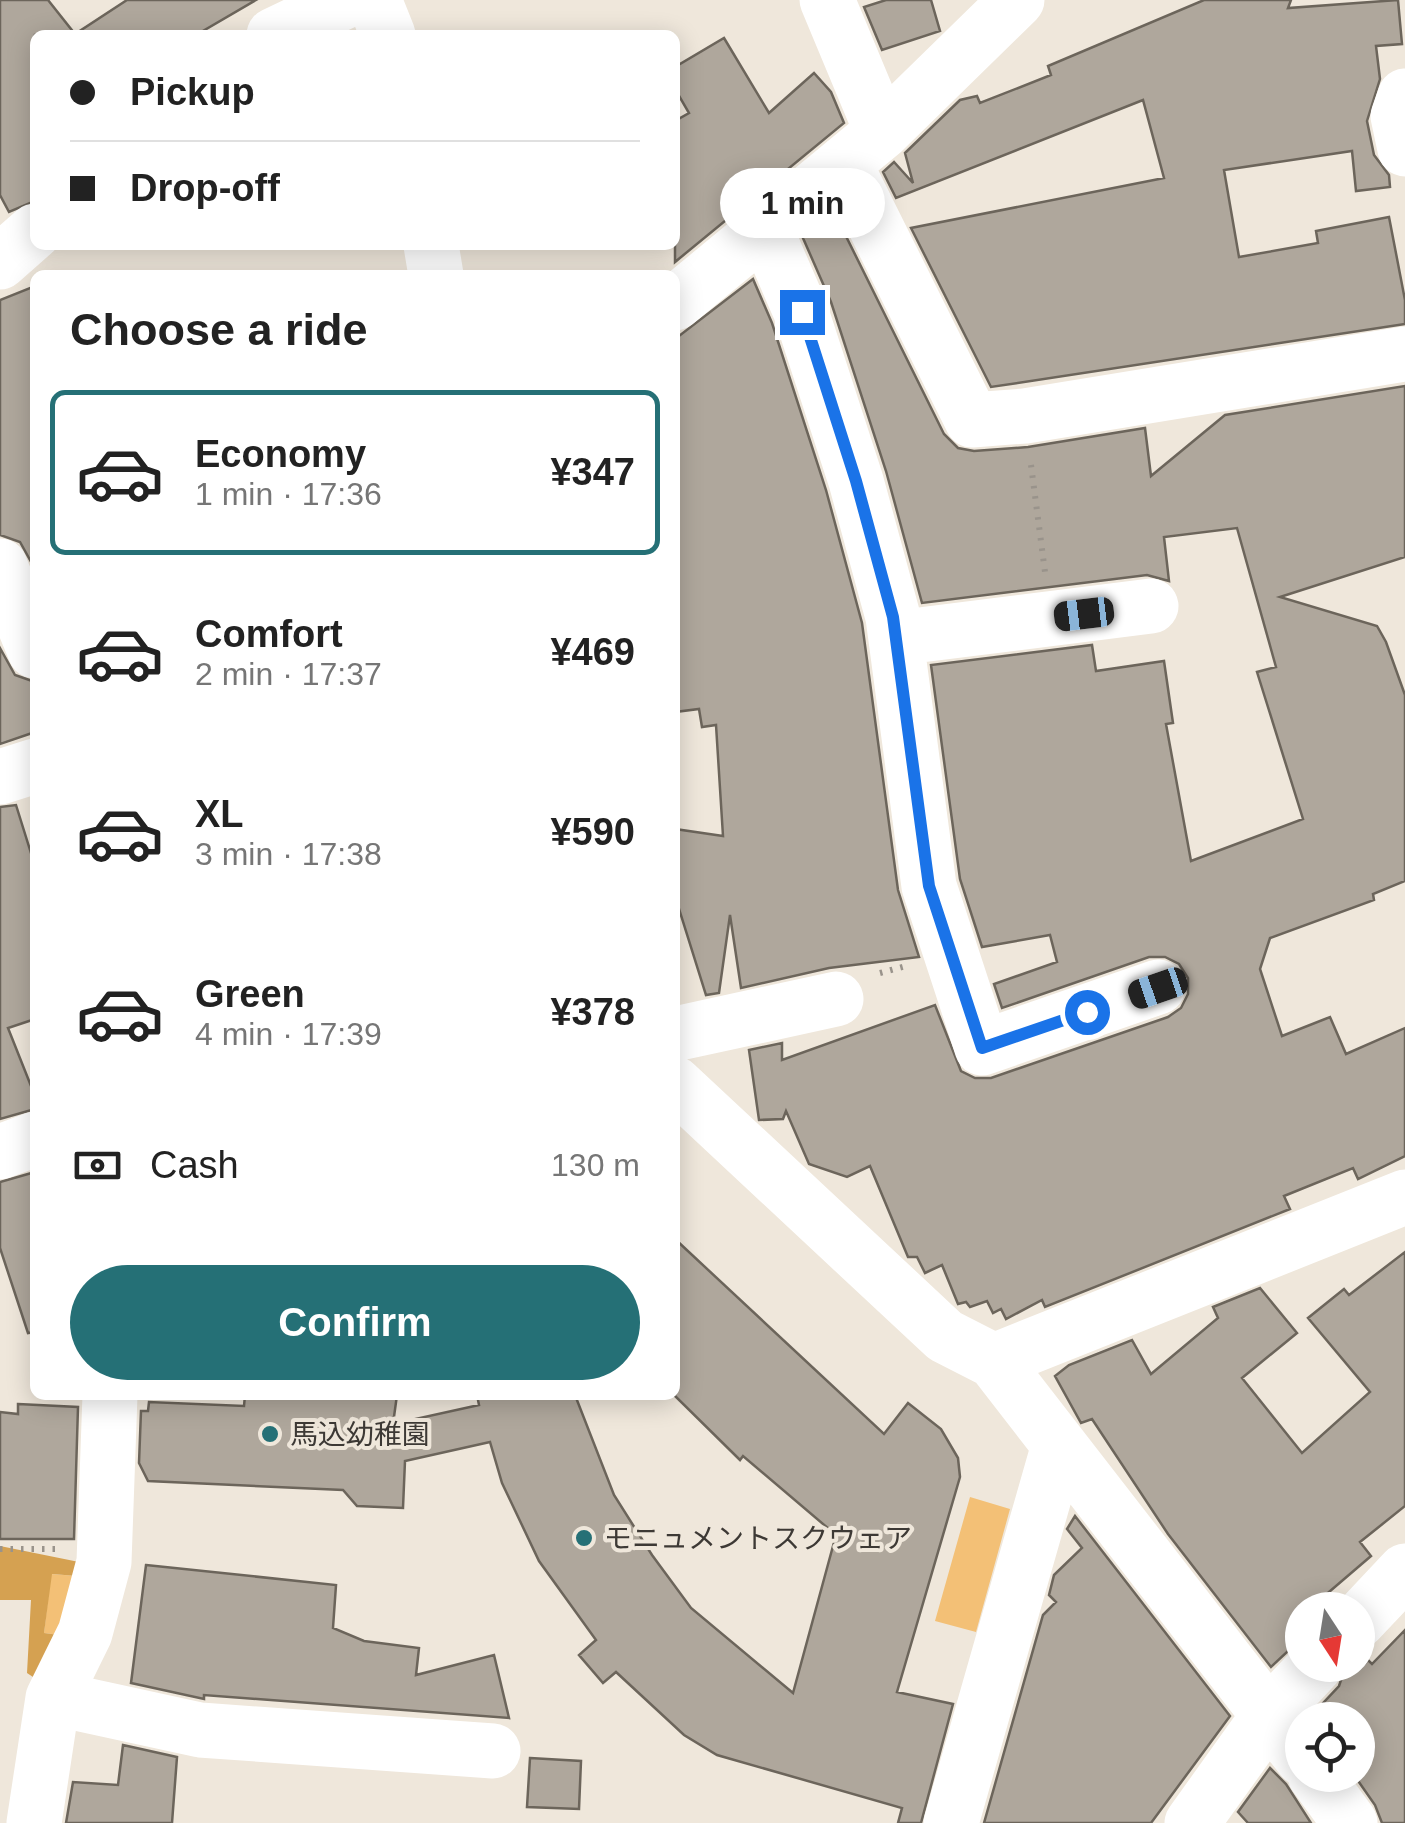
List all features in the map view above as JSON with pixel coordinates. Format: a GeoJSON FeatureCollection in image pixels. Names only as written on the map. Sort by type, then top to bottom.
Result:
{"type":"FeatureCollection","features":[{"type":"Feature","properties":{"kind":"street"},"geometry":{"type":"LineString","coordinates":[[285,30],[348,0]]}},
{"type":"Feature","properties":{"kind":"street"},"geometry":{"type":"LineString","coordinates":[[374,0],[386,30]]}},
{"type":"Feature","properties":{"kind":"street"},"geometry":{"type":"LineString","coordinates":[[826,0],[863,148],[972,420],[1025,416],[1405,354]]}},
{"type":"Feature","properties":{"kind":"street"},"geometry":{"type":"LineString","coordinates":[[680,300],[863,148],[1018,0]]}},
{"type":"Feature","properties":{"kind":"street"},"geometry":{"type":"LineString","coordinates":[[1405,96],[1398,116],[1405,150]]}},
{"type":"Feature","properties":{"kind":"street"},"geometry":{"type":"LineString","coordinates":[[764,229],[802,312],[856,481],[896,638],[929,886],[982,1048],[1158,988]]}},
{"type":"Feature","properties":{"kind":"street"},"geometry":{"type":"LineString","coordinates":[[0,262],[30,236]]}},
{"type":"Feature","properties":{"kind":"street"},"geometry":{"type":"LineString","coordinates":[[0,566],[30,640]]}},
{"type":"Feature","properties":{"kind":"street"},"geometry":{"type":"LineString","coordinates":[[896,638],[1151,606]]}},
{"type":"Feature","properties":{"kind":"street"},"geometry":{"type":"LineString","coordinates":[[0,777],[30,768]]}},
{"type":"Feature","properties":{"kind":"street"},"geometry":{"type":"LineString","coordinates":[[680,1033],[836,999]]}},
{"type":"Feature","properties":{"kind":"street"},"geometry":{"type":"LineString","coordinates":[[680,1089],[944,1336],[994,1361],[1285,1735]]}},
{"type":"Feature","properties":{"kind":"street"},"geometry":{"type":"LineString","coordinates":[[0,1152],[30,1141]]}},
{"type":"Feature","properties":{"kind":"street"},"geometry":{"type":"LineString","coordinates":[[994,1361],[1405,1197]]}},
{"type":"Feature","properties":{"kind":"street"},"geometry":{"type":"LineString","coordinates":[[34,1823],[52,1698],[85,1633],[104,1562],[110,1400]]}},
{"type":"Feature","properties":{"kind":"street"},"geometry":{"type":"LineString","coordinates":[[950,1823],[1059,1444]]}},
{"type":"Feature","properties":{"kind":"street"},"geometry":{"type":"LineString","coordinates":[[1375,1603],[1405,1571]]}},
{"type":"Feature","properties":{"kind":"street"},"geometry":{"type":"LineString","coordinates":[[1192,1823],[1270,1714],[1300,1682]]}},
{"type":"Feature","properties":{"kind":"street"},"geometry":{"type":"LineString","coordinates":[[52,1698],[200,1730],[494,1751]]}},
{"type":"Feature","properties":{"kind":"street"},"geometry":{"type":"LineString","coordinates":[[1327,1792],[1350,1823]]}},
{"type":"Feature","properties":{"kind":"path"},"geometry":{"type":"LineString","coordinates":[[1025,416],[1051,618]]}},
{"type":"Feature","properties":{"kind":"path"},"geometry":{"type":"LineString","coordinates":[[836,999],[849,980],[951,955]]}},
{"type":"Feature","properties":{"kind":"shaded area"},"geometry":{"type":"Polygon","coordinates":[[[970,1497],[1010,1509],[976,1632],[935,1621],[970,1497]]]}},
{"type":"Feature","properties":{"kind":"shaded area"},"geometry":{"type":"Polygon","coordinates":[[[0,1546],[84,1563],[78,1623],[39,1681],[27,1673],[31,1600],[0,1600],[0,1546]],[[52,1574],[44,1633],[67,1636],[77,1576],[52,1574]]]}},
{"type":"Feature","properties":{"kind":"shaded area"},"geometry":{"type":"Polygon","coordinates":[[[51,1574],[77,1576],[68,1636],[44,1633],[51,1574]]]}},
{"type":"Feature","properties":{"kind":"building"},"geometry":{"type":"Polygon","coordinates":[[[0,0],[48,0],[72,30],[30,30],[30,203],[9,212],[0,195],[0,0]]]}},
{"type":"Feature","properties":{"kind":"building"},"geometry":{"type":"Polygon","coordinates":[[[127,0],[256,0],[205,30],[81,30],[127,0]]]}},
{"type":"Feature","properties":{"kind":"building"},"geometry":{"type":"Polygon","coordinates":[[[886,0],[931,0],[940,31],[882,50],[864,7],[886,0]]]}},
{"type":"Feature","properties":{"kind":"building"},"geometry":{"type":"Polygon","coordinates":[[[1204,0],[1291,0],[1288,8],[1398,0],[1402,44],[1376,46],[1380,79],[1367,121],[1374,155],[1389,175],[1390,187],[1356,191],[1352,151],[1224,170],[1239,257],[1318,243],[1316,231],[1389,217],[1405,300],[1405,324],[991,387],[911,228],[1164,178],[1143,100],[896,198],[883,172],[894,162],[913,183],[905,153],[960,100],[977,96],[980,103],[1051,75],[1048,66],[1204,0]]]}},
{"type":"Feature","properties":{"kind":"building"},"geometry":{"type":"Polygon","coordinates":[[[724,38],[769,113],[814,73],[831,92],[844,123],[675,262],[675,250],[680,250],[680,118],[689,113],[680,98],[680,64],[724,38]]]}},
{"type":"Feature","properties":{"kind":"building"},"geometry":{"type":"Polygon","coordinates":[[[834,212],[944,434],[958,448],[974,451],[1028,447],[1145,428],[1151,476],[1225,415],[1405,386],[1405,557],[1280,597],[1377,626],[1386,642],[1405,695],[1405,881],[1373,894],[1374,900],[1270,938],[1260,969],[1282,1036],[1330,1017],[1346,1054],[1405,1028],[1405,1156],[1358,1179],[1353,1168],[1284,1196],[1290,1209],[1045,1307],[1042,1300],[1006,1319],[1001,1309],[993,1313],[987,1301],[970,1307],[966,1302],[958,1304],[942,1265],[925,1273],[917,1257],[908,1257],[870,1166],[847,1177],[809,1164],[786,1111],[783,1119],[759,1120],[749,1050],[782,1043],[782,1060],[935,1005],[961,1071],[975,1078],[991,1078],[1168,1017],[1181,1008],[1188,994],[1188,978],[1179,964],[1165,957],[1149,957],[1002,1008],[994,984],[1057,962],[1050,935],[982,947],[960,879],[931,665],[1092,645],[1096,671],[1164,661],[1173,723],[1166,724],[1191,861],[1303,819],[1257,672],[1276,667],[1237,528],[1164,537],[1169,581],[1147,575],[922,603],[886,471],[831,302],[803,238],[834,212]]]}},
{"type":"Feature","properties":{"kind":"building"},"geometry":{"type":"Polygon","coordinates":[[[753,279],[772,323],[826,490],[862,623],[898,890],[919,957],[829,968],[741,988],[730,915],[719,993],[706,995],[680,912],[680,830],[723,836],[716,725],[702,727],[699,709],[680,711],[680,335],[753,279]]]}},
{"type":"Feature","properties":{"kind":"building"},"geometry":{"type":"Polygon","coordinates":[[[30,288],[30,560],[20,542],[0,535],[0,300],[30,288]]]}},
{"type":"Feature","properties":{"kind":"building"},"geometry":{"type":"Polygon","coordinates":[[[0,648],[15,675],[30,680],[30,734],[0,744],[0,648]]]}},
{"type":"Feature","properties":{"kind":"building"},"geometry":{"type":"Polygon","coordinates":[[[16,805],[30,850],[30,1021],[8,1028],[30,1083],[30,1110],[0,1119],[0,807],[16,805]]]}},
{"type":"Feature","properties":{"kind":"building"},"geometry":{"type":"Polygon","coordinates":[[[30,1173],[30,1333],[0,1248],[0,1182],[30,1173]]]}},
{"type":"Feature","properties":{"kind":"building","name":"モニュメントスクウェア"},"geometry":{"type":"Polygon","coordinates":[[[680,1244],[884,1434],[908,1403],[941,1429],[958,1458],[960,1477],[897,1692],[953,1704],[921,1823],[898,1823],[902,1808],[717,1755],[684,1735],[616,1672],[603,1683],[579,1655],[596,1640],[539,1561],[502,1483],[490,1442],[405,1461],[403,1508],[357,1506],[343,1490],[148,1481],[139,1463],[141,1411],[148,1411],[149,1402],[244,1406],[245,1400],[396,1400],[393,1424],[479,1405],[478,1400],[577,1400],[614,1495],[691,1608],[793,1693],[836,1535],[743,1456],[740,1460],[679,1400],[680,1244]]]}},
{"type":"Feature","properties":{"kind":"building"},"geometry":{"type":"Polygon","coordinates":[[[1405,1252],[1405,1506],[1360,1542],[1371,1556],[1329,1592],[1285,1592],[1285,1654],[1271,1667],[1168,1534],[1092,1419],[1081,1423],[1055,1376],[1069,1365],[1132,1340],[1151,1374],[1218,1318],[1213,1307],[1260,1288],[1297,1333],[1242,1378],[1302,1453],[1370,1392],[1308,1318],[1344,1289],[1349,1295],[1405,1252]]]}},
{"type":"Feature","properties":{"kind":"building"},"geometry":{"type":"Polygon","coordinates":[[[18,1404],[78,1407],[74,1539],[0,1539],[0,1412],[18,1414],[18,1404]]]}},
{"type":"Feature","properties":{"kind":"building"},"geometry":{"type":"Polygon","coordinates":[[[1075,1516],[1230,1716],[1151,1823],[984,1823],[1043,1615],[1056,1602],[1049,1595],[1054,1575],[1082,1548],[1067,1529],[1075,1516]]]}},
{"type":"Feature","properties":{"kind":"building"},"geometry":{"type":"Polygon","coordinates":[[[146,1565],[336,1585],[333,1628],[364,1641],[419,1648],[416,1675],[494,1655],[509,1718],[204,1695],[204,1699],[131,1683],[146,1565]]]}},
{"type":"Feature","properties":{"kind":"building"},"geometry":{"type":"Polygon","coordinates":[[[1405,1630],[1405,1823],[1382,1823],[1366,1792],[1375,1792],[1375,1702],[1324,1702],[1340,1682],[1375,1682],[1375,1661],[1405,1630]]]}},
{"type":"Feature","properties":{"kind":"building"},"geometry":{"type":"Polygon","coordinates":[[[123,1745],[177,1757],[172,1823],[66,1823],[73,1782],[118,1785],[123,1745]]]}},
{"type":"Feature","properties":{"kind":"building"},"geometry":{"type":"Polygon","coordinates":[[[530,1758],[581,1761],[579,1809],[527,1807],[530,1758]]]}},
{"type":"Feature","properties":{"kind":"building"},"geometry":{"type":"Polygon","coordinates":[[[1270,1768],[1285,1783],[1285,1792],[1291,1792],[1311,1823],[1248,1823],[1238,1812],[1270,1768]]]}},
{"type":"Feature","properties":{"kind":"place","name":"馬込幼稚園"},"geometry":{"type":"Point","coordinates":[270,1434]}},
{"type":"Feature","properties":{"kind":"place","name":"モニュメントスクウェア"},"geometry":{"type":"Point","coordinates":[584,1538]}},
{"type":"Feature","properties":{"kind":"route"},"geometry":{"type":"LineString","coordinates":[[802,312],[856,481],[893,617],[929,886],[982,1048],[1087,1012]]}}]}
